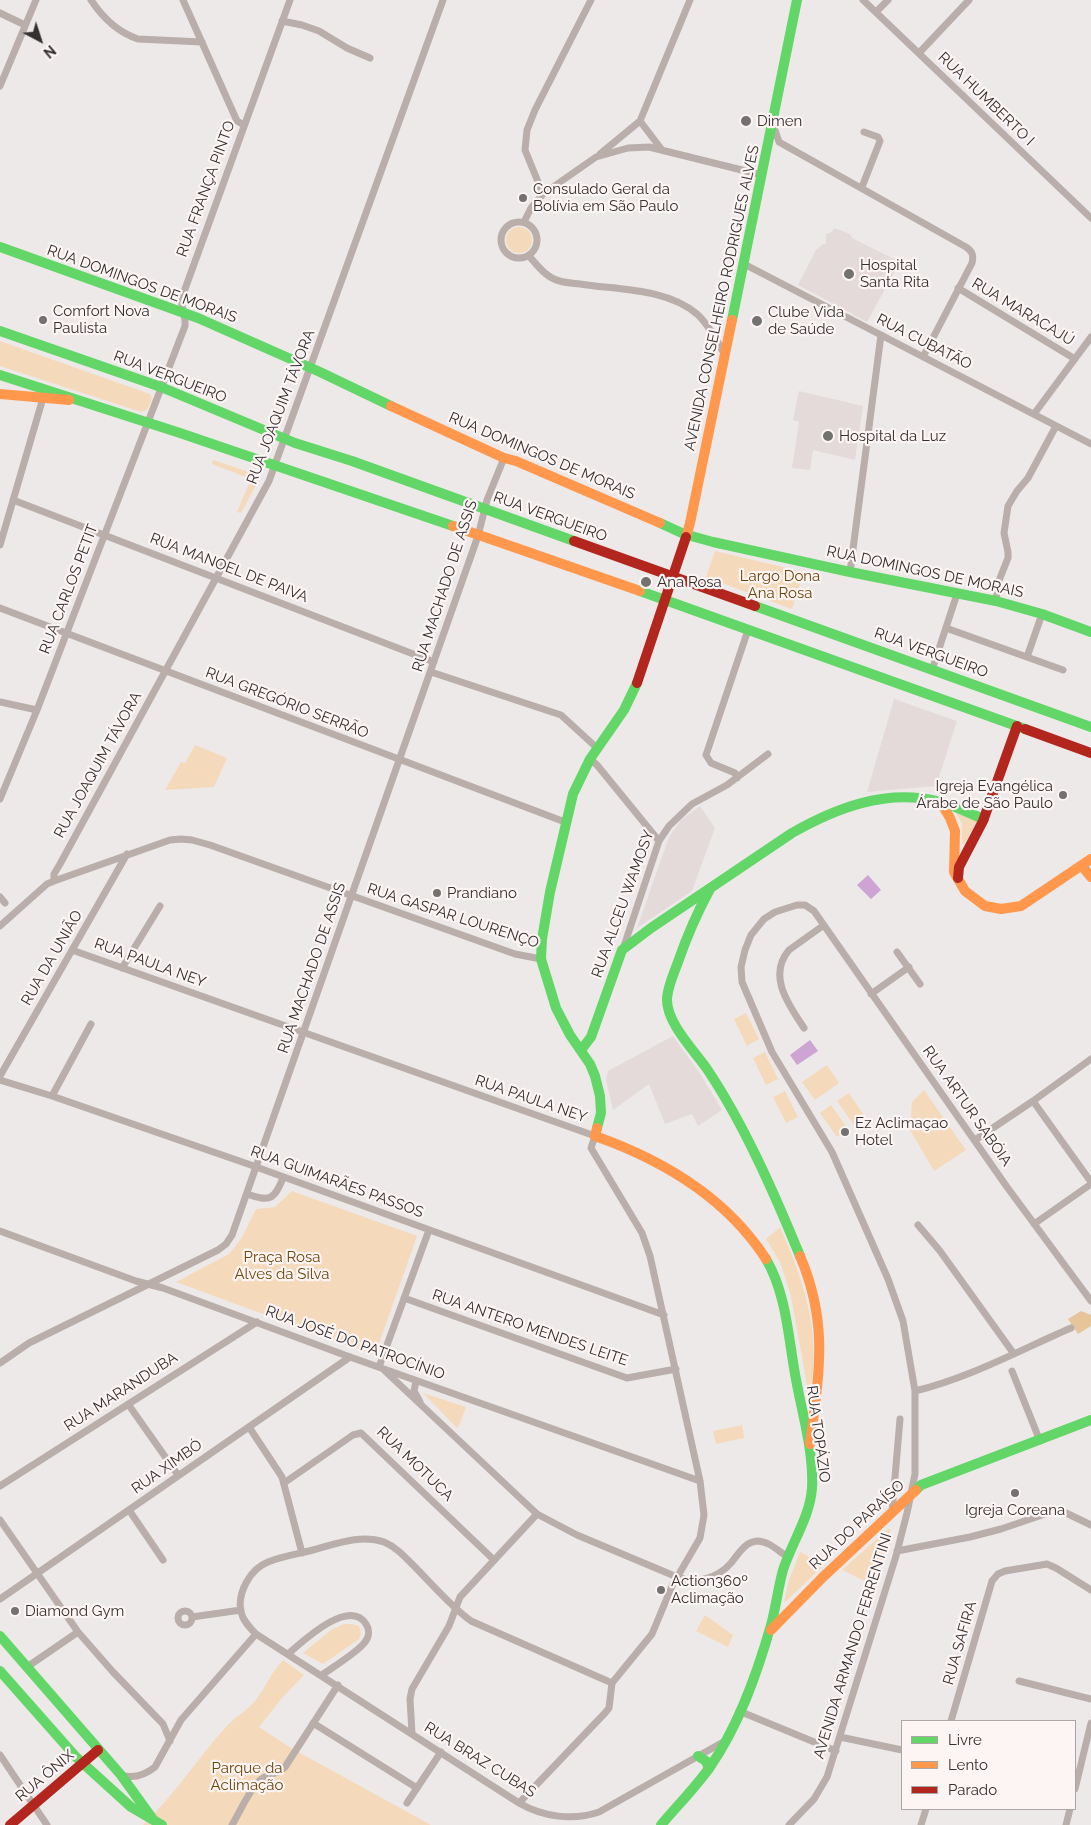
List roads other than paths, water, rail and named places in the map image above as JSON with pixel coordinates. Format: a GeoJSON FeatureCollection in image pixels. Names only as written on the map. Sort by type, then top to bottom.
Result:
{"type":"FeatureCollection","features":[{"type":"Feature","properties":{"kind":"street"},"geometry":{"type":"LineString","coordinates":[[0,86],[36,0]]}},
{"type":"Feature","properties":{"kind":"street"},"geometry":{"type":"LineString","coordinates":[[91,0],[108,22],[128,36],[138,39],[202,42]]}},
{"type":"Feature","properties":{"kind":"street"},"geometry":{"type":"LineString","coordinates":[[183,0],[238,121],[244,126]]}},
{"type":"Feature","properties":{"kind":"street","name":"RUA FRANÇA PINTO"},"geometry":{"type":"LineString","coordinates":[[161,387],[185,326],[181,300],[290,0]]}},
{"type":"Feature","properties":{"kind":"street","name":"RUA JOAQUIM TÁVORA"},"geometry":{"type":"LineString","coordinates":[[54,881],[54,874],[269,481],[443,0]]}},
{"type":"Feature","properties":{"kind":"street"},"geometry":{"type":"LineString","coordinates":[[543,194],[525,150],[527,130],[535,110],[591,0]]}},
{"type":"Feature","properties":{"kind":"street"},"geometry":{"type":"LineString","coordinates":[[524,222],[531,208],[543,194],[596,157],[640,121],[690,0]]}},
{"type":"Feature","properties":{"kind":"street","name":"AVENIDA CONSELHEIRO RODRIGUES ALVES"},"geometry":{"type":"LineString","coordinates":[[595,1136],[600,1119],[600,1096],[595,1076],[590,1064],[561,1020],[541,960],[546,913],[565,822],[573,794],[597,748],[624,710],[636,687],[687,534],[773,124],[797,0]]}},
{"type":"Feature","properties":{"kind":"street","name":"RUA HUMBERTO I"},"geometry":{"type":"LineString","coordinates":[[863,0],[1091,218]]}},
{"type":"Feature","properties":{"kind":"street"},"geometry":{"type":"LineString","coordinates":[[876,12],[888,0]]}},
{"type":"Feature","properties":{"kind":"street"},"geometry":{"type":"LineString","coordinates":[[919,53],[969,0]]}},
{"type":"Feature","properties":{"kind":"street"},"geometry":{"type":"LineString","coordinates":[[0,13],[25,25]]}},
{"type":"Feature","properties":{"kind":"street"},"geometry":{"type":"LineString","coordinates":[[282,21],[314,28],[347,48],[370,58]]}},
{"type":"Feature","properties":{"kind":"street"},"geometry":{"type":"LineString","coordinates":[[640,121],[662,150]]}},
{"type":"Feature","properties":{"kind":"street"},"geometry":{"type":"LineString","coordinates":[[773,124],[779,142],[862,187],[970,250],[973,259],[923,357]]}},
{"type":"Feature","properties":{"kind":"street"},"geometry":{"type":"LineString","coordinates":[[862,187],[880,141],[878,137],[864,132]]}},
{"type":"Feature","properties":{"kind":"street"},"geometry":{"type":"LineString","coordinates":[[766,154],[779,142]]}},
{"type":"Feature","properties":{"kind":"street"},"geometry":{"type":"LineString","coordinates":[[596,157],[640,146],[648,146],[762,175]]}},
{"type":"Feature","properties":{"kind":"street"},"geometry":{"type":"LineString","coordinates":[[516,222],[524,222],[532,226],[537,235],[537,245],[529,256],[522,258],[511,256],[504,249],[502,234],[508,226],[516,222]]}},
{"type":"Feature","properties":{"kind":"street","name":"RUA DOMINGOS DE MORAIS"},"geometry":{"type":"LineString","coordinates":[[0,247],[184,312],[311,368],[504,458],[516,460],[687,534],[850,572],[996,601],[1042,614],[1091,632]]}},
{"type":"Feature","properties":{"kind":"street"},"geometry":{"type":"LineString","coordinates":[[529,256],[545,273],[556,280],[652,294],[684,305],[698,315],[725,355]]}},
{"type":"Feature","properties":{"kind":"street","name":"RUA CUBATÃO"},"geometry":{"type":"LineString","coordinates":[[744,264],[1091,444]]}},
{"type":"Feature","properties":{"kind":"street","name":"RUA MARACAJÚ"},"geometry":{"type":"LineString","coordinates":[[958,288],[1075,359]]}},
{"type":"Feature","properties":{"kind":"street","name":"RUA VERGUEIRO"},"geometry":{"type":"LineString","coordinates":[[0,331],[161,387],[285,440],[352,461],[1091,727]]}},
{"type":"Feature","properties":{"kind":"street"},"geometry":{"type":"LineString","coordinates":[[850,572],[881,335]]}},
{"type":"Feature","properties":{"kind":"street"},"geometry":{"type":"LineString","coordinates":[[1034,414],[1091,337]]}},
{"type":"Feature","properties":{"kind":"street"},"geometry":{"type":"LineString","coordinates":[[0,375],[148,423],[665,600],[1091,753]]}},
{"type":"Feature","properties":{"kind":"street","name":"RUA CARLOS PETIT"},"geometry":{"type":"LineString","coordinates":[[0,799],[37,710],[161,387]]}},
{"type":"Feature","properties":{"kind":"street"},"geometry":{"type":"LineString","coordinates":[[0,394],[73,400]]}},
{"type":"Feature","properties":{"kind":"street"},"geometry":{"type":"LineString","coordinates":[[0,545],[43,398]]}},
{"type":"Feature","properties":{"kind":"street"},"geometry":{"type":"LineString","coordinates":[[996,601],[998,583],[1008,558],[1004,533],[1008,506],[1028,478],[1056,426]]}},
{"type":"Feature","properties":{"kind":"street","name":"RUA MACHADO DE ASSIS"},"geometry":{"type":"LineString","coordinates":[[0,1362],[29,1343],[218,1250],[226,1244],[234,1230],[431,672],[478,536],[484,510],[504,458]]}},
{"type":"Feature","properties":{"kind":"street","name":"RUA MANOEL DE PAIVA"},"geometry":{"type":"LineString","coordinates":[[13,500],[434,662]]}},
{"type":"Feature","properties":{"kind":"street"},"geometry":{"type":"LineString","coordinates":[[932,670],[957,594]]}},
{"type":"Feature","properties":{"kind":"street","name":"RUA GREGÓRIO SERRÃO"},"geometry":{"type":"LineString","coordinates":[[0,608],[565,822]]}},
{"type":"Feature","properties":{"kind":"street"},"geometry":{"type":"LineString","coordinates":[[1027,657],[1042,614]]}},
{"type":"Feature","properties":{"kind":"street"},"geometry":{"type":"LineString","coordinates":[[946,628],[1063,670]]}},
{"type":"Feature","properties":{"kind":"street"},"geometry":{"type":"LineString","coordinates":[[737,778],[735,773],[711,763],[706,755],[748,630]]}},
{"type":"Feature","properties":{"kind":"street"},"geometry":{"type":"LineString","coordinates":[[431,672],[561,715],[597,748]]}},
{"type":"Feature","properties":{"kind":"street"},"geometry":{"type":"LineString","coordinates":[[0,702],[37,710]]}},
{"type":"Feature","properties":{"kind":"street"},"geometry":{"type":"LineString","coordinates":[[958,882],[959,867],[984,819],[1018,726]]}},
{"type":"Feature","properties":{"kind":"street","name":"RUA ALCEU WAMOSY"},"geometry":{"type":"LineString","coordinates":[[580,1050],[591,1037],[659,841],[669,826],[687,808],[737,778],[768,754]]}},
{"type":"Feature","properties":{"kind":"street"},"geometry":{"type":"LineString","coordinates":[[590,760],[597,765],[659,841]]}},
{"type":"Feature","properties":{"kind":"street"},"geometry":{"type":"LineString","coordinates":[[622,950],[641,935],[787,837],[838,808],[866,801],[920,798],[984,819]]}},
{"type":"Feature","properties":{"kind":"street"},"geometry":{"type":"LineString","coordinates":[[940,803],[950,818],[955,831],[953,867],[958,882],[974,900],[985,906],[1002,910],[1020,906],[1091,859]]}},
{"type":"Feature","properties":{"kind":"street","name":"RUA GASPAR LOURENÇO"},"geometry":{"type":"LineString","coordinates":[[0,926],[48,884],[54,881],[127,854],[170,840],[182,839],[192,840],[515,954],[541,960]]}},
{"type":"Feature","properties":{"kind":"street","name":"RUA DA UNIÃO"},"geometry":{"type":"LineString","coordinates":[[0,1076],[127,854]]}},
{"type":"Feature","properties":{"kind":"street"},"geometry":{"type":"LineString","coordinates":[[1082,866],[1091,877]]}},
{"type":"Feature","properties":{"kind":"street"},"geometry":{"type":"LineString","coordinates":[[710,889],[692,923],[673,974],[667,998],[669,1013],[674,1024],[713,1079],[748,1140],[804,1262],[815,1295],[820,1348],[809,1456]]}},
{"type":"Feature","properties":{"kind":"street"},"geometry":{"type":"LineString","coordinates":[[0,897],[5,904]]}},
{"type":"Feature","properties":{"kind":"street","name":"AVENIDA ARMANDO FERRENTINI"},"geometry":{"type":"LineString","coordinates":[[789,1825],[814,1799],[826,1780],[897,1551],[911,1495],[914,1474],[915,1392],[903,1321],[888,1279],[832,1152],[772,1052],[742,982],[741,967],[744,950],[751,935],[764,919],[775,912],[797,904],[805,905],[814,911],[824,925]]}},
{"type":"Feature","properties":{"kind":"street"},"geometry":{"type":"LineString","coordinates":[[122,968],[160,906]]}},
{"type":"Feature","properties":{"kind":"street"},"geometry":{"type":"LineString","coordinates":[[804,1028],[783,992],[779,967],[784,955],[789,950],[824,925]]}},
{"type":"Feature","properties":{"kind":"street","name":"RUA ARTUR SABÓIA"},"geometry":{"type":"LineString","coordinates":[[824,925],[1034,1224],[1091,1301]]}},
{"type":"Feature","properties":{"kind":"street","name":"RUA PAULA NEY"},"geometry":{"type":"LineString","coordinates":[[72,950],[595,1136],[590,1148],[646,1243],[664,1315],[700,1481],[704,1515],[700,1538],[677,1577],[652,1634],[612,1683]]}},
{"type":"Feature","properties":{"kind":"street"},"geometry":{"type":"LineString","coordinates":[[897,952],[920,984]]}},
{"type":"Feature","properties":{"kind":"street"},"geometry":{"type":"LineString","coordinates":[[871,994],[909,968]]}},
{"type":"Feature","properties":{"kind":"street"},"geometry":{"type":"LineString","coordinates":[[52,1096],[91,1024]]}},
{"type":"Feature","properties":{"kind":"street"},"geometry":{"type":"LineString","coordinates":[[975,1140],[1091,1059]]}},
{"type":"Feature","properties":{"kind":"street","name":"RUA GUIMARÃES PASSOS"},"geometry":{"type":"LineString","coordinates":[[0,1080],[52,1096],[256,1168],[664,1315]]}},
{"type":"Feature","properties":{"kind":"street"},"geometry":{"type":"LineString","coordinates":[[1032,1101],[1091,1183],[1034,1224]]}},
{"type":"Feature","properties":{"kind":"street","name":"RUA TOPÁZIO"},"geometry":{"type":"LineString","coordinates":[[595,1136],[676,1171],[703,1190],[719,1204],[756,1244],[771,1268],[779,1287],[786,1316],[812,1484],[811,1498],[804,1520],[783,1569],[770,1630],[756,1672],[739,1711],[726,1740],[709,1769],[661,1825]]}},
{"type":"Feature","properties":{"kind":"street"},"geometry":{"type":"LineString","coordinates":[[247,1194],[261,1198],[270,1198],[276,1194],[283,1178]]}},
{"type":"Feature","properties":{"kind":"street"},"geometry":{"type":"LineString","coordinates":[[918,1225],[940,1251],[1014,1354]]}},
{"type":"Feature","properties":{"kind":"street"},"geometry":{"type":"LineString","coordinates":[[429,1230],[380,1367],[537,1514],[577,1535],[686,1580],[697,1581],[716,1574],[726,1568],[743,1548],[756,1541],[765,1542],[788,1557]]}},
{"type":"Feature","properties":{"kind":"street","name":"RUA JOSÉ DO PATROCÍNIO"},"geometry":{"type":"LineString","coordinates":[[0,1232],[700,1481]]}},
{"type":"Feature","properties":{"kind":"street","name":"RUA ANTERO MENDES LEITE"},"geometry":{"type":"LineString","coordinates":[[404,1298],[627,1378],[676,1369]]}},
{"type":"Feature","properties":{"kind":"street","name":"RUA MARANDUBA"},"geometry":{"type":"LineString","coordinates":[[0,1486],[256,1322]]}},
{"type":"Feature","properties":{"kind":"street"},"geometry":{"type":"LineString","coordinates":[[915,1392],[1001,1361],[1071,1328]]}},
{"type":"Feature","properties":{"kind":"street","name":"RUA XIMBÓ"},"geometry":{"type":"LineString","coordinates":[[0,1599],[350,1356]]}},
{"type":"Feature","properties":{"kind":"street"},"geometry":{"type":"LineString","coordinates":[[1012,1371],[1040,1441]]}},
{"type":"Feature","properties":{"kind":"street"},"geometry":{"type":"LineString","coordinates":[[416,1380],[414,1391],[423,1406]]}},
{"type":"Feature","properties":{"kind":"street"},"geometry":{"type":"LineString","coordinates":[[799,1398],[805,1407],[815,1400]]}},
{"type":"Feature","properties":{"kind":"street"},"geometry":{"type":"LineString","coordinates":[[128,1404],[178,1475]]}},
{"type":"Feature","properties":{"kind":"street"},"geometry":{"type":"LineString","coordinates":[[892,1512],[900,1419]]}},
{"type":"Feature","properties":{"kind":"street","name":"RUA DO PARAÍSO"},"geometry":{"type":"LineString","coordinates":[[770,1630],[921,1485],[1091,1420]]}},
{"type":"Feature","properties":{"kind":"street"},"geometry":{"type":"LineString","coordinates":[[249,1427],[282,1477],[302,1553]]}},
{"type":"Feature","properties":{"kind":"street","name":"RUA MOTUCA"},"geometry":{"type":"LineString","coordinates":[[284,1483],[353,1435],[361,1433],[494,1560]]}},
{"type":"Feature","properties":{"kind":"street"},"geometry":{"type":"LineString","coordinates":[[893,1500],[911,1495]]}},
{"type":"Feature","properties":{"kind":"street"},"geometry":{"type":"LineString","coordinates":[[128,1510],[163,1560]]}},
{"type":"Feature","properties":{"kind":"street"},"geometry":{"type":"LineString","coordinates":[[897,1551],[1002,1529],[1054,1511],[1091,1525]]}},
{"type":"Feature","properties":{"kind":"street"},"geometry":{"type":"LineString","coordinates":[[412,1734],[410,1699],[412,1689],[449,1626],[460,1597],[537,1514]]}},
{"type":"Feature","properties":{"kind":"street"},"geometry":{"type":"LineString","coordinates":[[0,1520],[78,1632],[163,1724],[170,1742]]}},
{"type":"Feature","properties":{"kind":"street"},"geometry":{"type":"LineString","coordinates":[[192,1617],[241,1610],[240,1601],[244,1588],[250,1577],[267,1562],[355,1539],[370,1539],[386,1543],[400,1552],[455,1609],[477,1625],[612,1683],[608,1708],[605,1714],[519,1803]]}},
{"type":"Feature","properties":{"kind":"street","name":"RUA SAFIRA"},"geometry":{"type":"LineString","coordinates":[[951,1720],[992,1581],[998,1574],[1005,1571],[1048,1564],[1091,1590]]}},
{"type":"Feature","properties":{"kind":"street"},"geometry":{"type":"LineString","coordinates":[[776,1602],[780,1608],[793,1606]]}},
{"type":"Feature","properties":{"kind":"street","name":"RUA BRAZ CUBAS"},"geometry":{"type":"LineString","coordinates":[[241,1610],[245,1620],[256,1634],[519,1803],[537,1812],[563,1817],[589,1815],[611,1806],[726,1740]]}},
{"type":"Feature","properties":{"kind":"street"},"geometry":{"type":"LineString","coordinates":[[288,1654],[320,1627],[335,1619],[350,1616],[363,1620],[367,1624],[369,1631],[365,1643],[322,1675]]}},
{"type":"Feature","properties":{"kind":"street"},"geometry":{"type":"LineString","coordinates":[[27,1667],[78,1632]]}},
{"type":"Feature","properties":{"kind":"street"},"geometry":{"type":"LineString","coordinates":[[121,1775],[128,1777],[149,1772],[160,1760],[181,1720],[256,1634]]}},
{"type":"Feature","properties":{"kind":"street"},"geometry":{"type":"LineString","coordinates":[[0,1636],[121,1775],[152,1818]]}},
{"type":"Feature","properties":{"kind":"street"},"geometry":{"type":"LineString","coordinates":[[0,1671],[83,1764],[131,1807],[162,1825]]}},
{"type":"Feature","properties":{"kind":"street"},"geometry":{"type":"LineString","coordinates":[[1019,1682],[1091,1699]]}},
{"type":"Feature","properties":{"kind":"street"},"geometry":{"type":"LineString","coordinates":[[232,1825],[262,1778],[284,1768],[338,1685]]}},
{"type":"Feature","properties":{"kind":"street"},"geometry":{"type":"LineString","coordinates":[[739,1711],[836,1751]]}},
{"type":"Feature","properties":{"kind":"street"},"geometry":{"type":"LineString","coordinates":[[313,1723],[417,1788]]}},
{"type":"Feature","properties":{"kind":"street"},"geometry":{"type":"LineString","coordinates":[[1076,1784],[1089,1743],[1091,1723]]}},
{"type":"Feature","properties":{"kind":"street"},"geometry":{"type":"LineString","coordinates":[[840,1737],[901,1750]]}},
{"type":"Feature","properties":{"kind":"street","name":"RUA ÔNIX"},"geometry":{"type":"LineString","coordinates":[[10,1825],[98,1750]]}},
{"type":"Feature","properties":{"kind":"street"},"geometry":{"type":"LineString","coordinates":[[407,1803],[441,1752]]}},
{"type":"Feature","properties":{"kind":"street"},"geometry":{"type":"LineString","coordinates":[[0,1755],[47,1825]]}},
{"type":"Feature","properties":{"kind":"street"},"geometry":{"type":"LineString","coordinates":[[698,1756],[706,1761],[709,1769]]}},
{"type":"Feature","properties":{"kind":"street"},"geometry":{"type":"LineString","coordinates":[[921,1825],[926,1810]]}},
{"type":"Feature","properties":{"kind":"street"},"geometry":{"type":"LineString","coordinates":[[1066,1825],[1070,1810]]}},
{"type":"Feature","properties":{"kind":"place","name":"Dimen"},"geometry":{"type":"Point","coordinates":[746,121]}},
{"type":"Feature","properties":{"kind":"place","name":"Consulado Geral da Bolívia em São Paulo"},"geometry":{"type":"Point","coordinates":[523,198]}},
{"type":"Feature","properties":{"kind":"place","name":"Hospital Santa Rita"},"geometry":{"type":"Point","coordinates":[849,274]}},
{"type":"Feature","properties":{"kind":"place","name":"Comfort Nova Paulista"},"geometry":{"type":"Point","coordinates":[43,320]}},
{"type":"Feature","properties":{"kind":"place","name":"Clube Vida de Saúde"},"geometry":{"type":"Point","coordinates":[757,321]}},
{"type":"Feature","properties":{"kind":"place","name":"Hospital da Luz"},"geometry":{"type":"Point","coordinates":[828,436]}},
{"type":"Feature","properties":{"kind":"place","name":"Ana Rosa"},"geometry":{"type":"Point","coordinates":[646,582]}},
{"type":"Feature","properties":{"kind":"place","name":"Igreja Evangélica Árabe de São Paulo"},"geometry":{"type":"Point","coordinates":[1063,795]}},
{"type":"Feature","properties":{"kind":"place","name":"Prandiano"},"geometry":{"type":"Point","coordinates":[437,893]}},
{"type":"Feature","properties":{"kind":"place","name":"Ez Aclimaçao Hotel"},"geometry":{"type":"Point","coordinates":[845,1132]}},
{"type":"Feature","properties":{"kind":"place","name":"Igreja Coreana"},"geometry":{"type":"Point","coordinates":[1015,1493]}},
{"type":"Feature","properties":{"kind":"place","name":"Action360º Aclimação"},"geometry":{"type":"Point","coordinates":[661,1590]}},
{"type":"Feature","properties":{"kind":"place","name":"Diamond Gym"},"geometry":{"type":"Point","coordinates":[15,1611]}},
{"type":"Feature","properties":{"kind":"park label","name":"Largo Dona Ana Rosa"},"geometry":{"type":"Point","coordinates":[780,584]}},
{"type":"Feature","properties":{"kind":"park label","name":"Praça Rosa Alves da Silva"},"geometry":{"type":"Point","coordinates":[282,1266]}},
{"type":"Feature","properties":{"kind":"park label","name":"Parque da Aclimação"},"geometry":{"type":"Point","coordinates":[247,1776]}}]}
